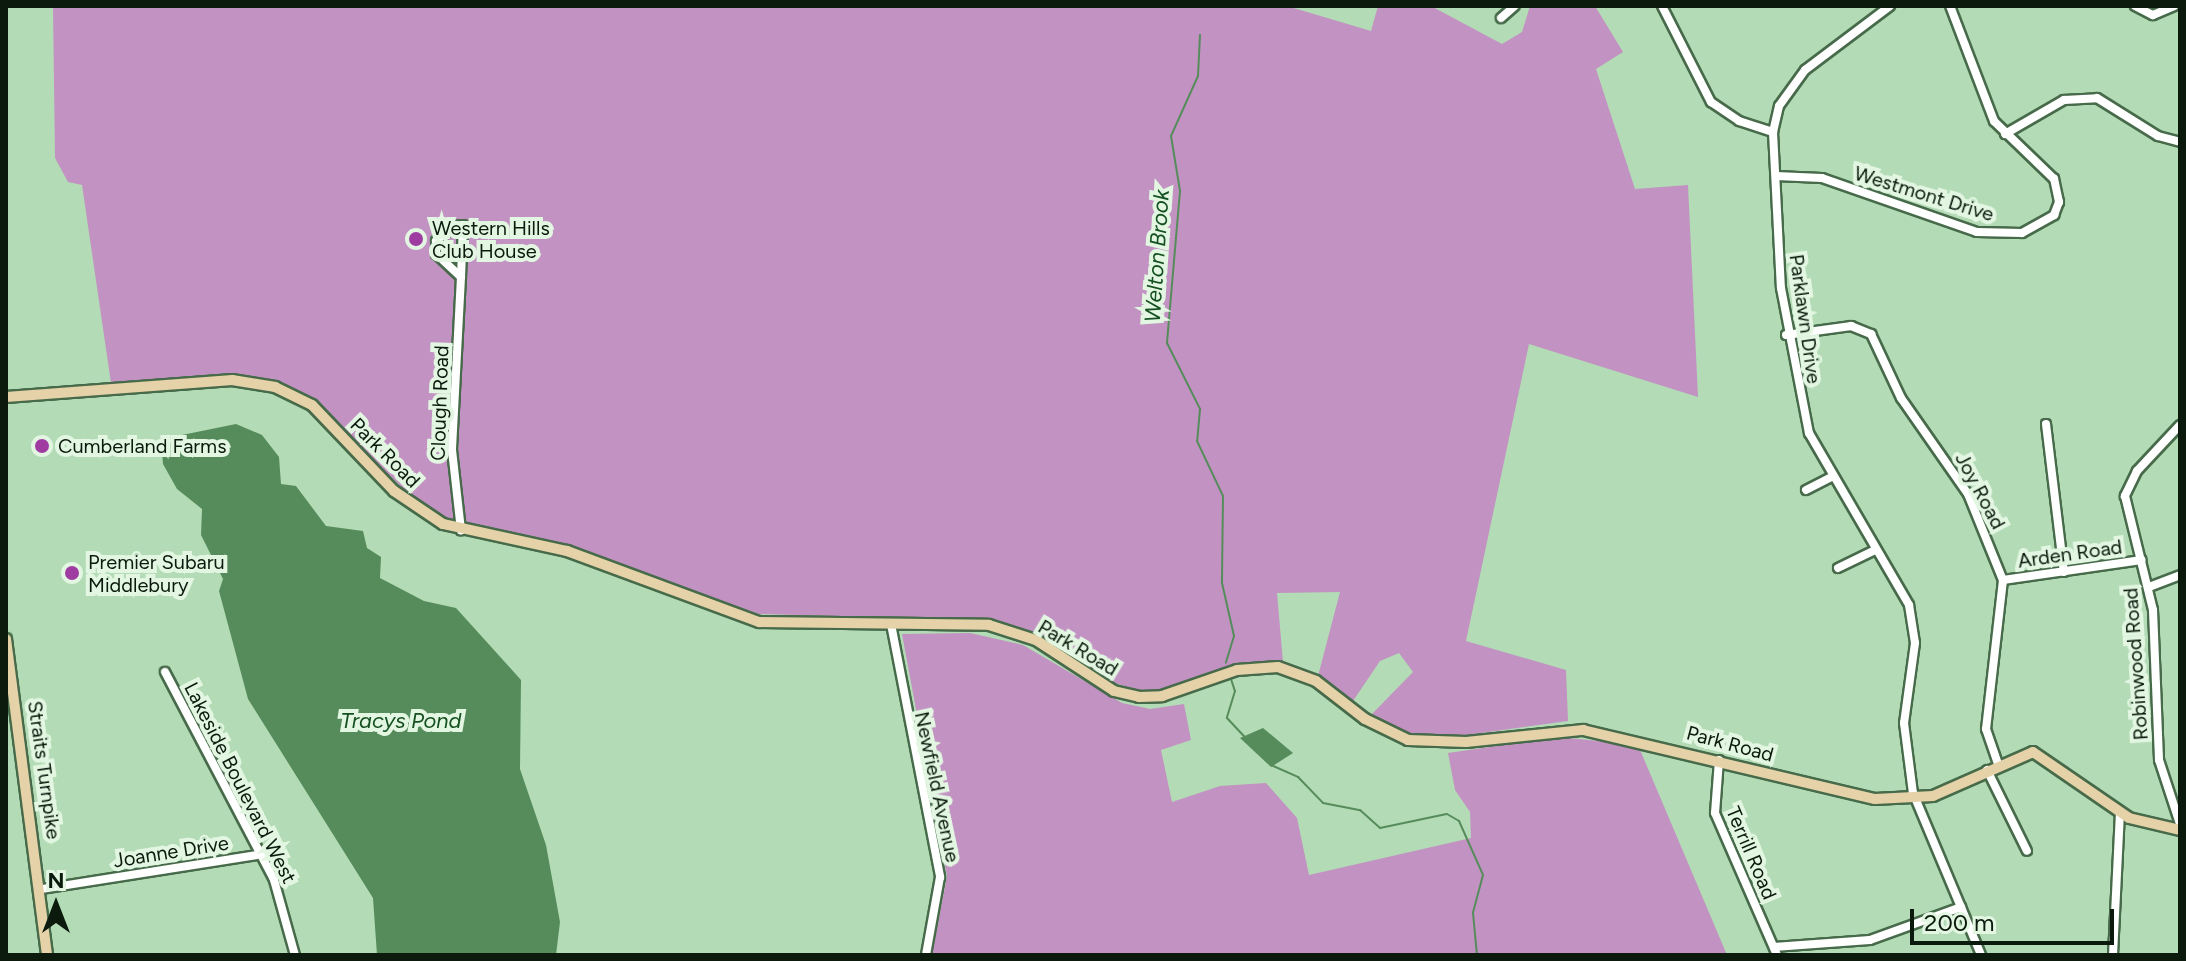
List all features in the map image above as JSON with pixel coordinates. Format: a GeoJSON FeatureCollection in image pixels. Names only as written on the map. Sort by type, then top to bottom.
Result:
{"type":"FeatureCollection","features":[{"type":"Feature","properties":{"kind":"main road","name":"Park Road"},"geometry":{"type":"LineString","coordinates":[[6,397],[232,380],[275,387],[312,405],[420,512],[461,530],[567,551],[759,622],[963,623],[1009,631],[1049,647],[1114,691],[1139,697],[1162,696],[1237,670],[1278,667],[1316,681],[1383,730],[1421,742],[1583,730],[1875,799],[1918,801],[1998,764],[2040,753],[2120,812],[2145,825],[2180,827]]}},
{"type":"Feature","properties":{"kind":"main road","name":"Straits Turnpike"},"geometry":{"type":"LineString","coordinates":[[6,639],[42,889],[47,955]]}},
{"type":"Feature","properties":{"kind":"street"},"geometry":{"type":"LineString","coordinates":[[1501,18],[1515,6]]}},
{"type":"Feature","properties":{"kind":"street"},"geometry":{"type":"LineString","coordinates":[[1662,6],[1711,102],[1739,121],[1773,132]]}},
{"type":"Feature","properties":{"kind":"street","name":"Parklawn Drive"},"geometry":{"type":"LineString","coordinates":[[1890,6],[1805,70],[1779,106],[1773,132],[1786,335],[1809,433],[1831,477],[1900,587],[1914,624],[1904,723],[1918,801],[1981,955]]}},
{"type":"Feature","properties":{"kind":"street","name":"Westmont Drive"},"geometry":{"type":"LineString","coordinates":[[1776,176],[1822,178],[1977,232],[2022,233],[2054,215],[2059,191],[2054,179],[2005,134],[1988,109],[1950,6]]}},
{"type":"Feature","properties":{"kind":"street"},"geometry":{"type":"LineString","coordinates":[[2135,6],[2144,15],[2174,6]]}},
{"type":"Feature","properties":{"kind":"street"},"geometry":{"type":"LineString","coordinates":[[2005,134],[2064,100],[2097,98],[2158,136],[2180,142]]}},
{"type":"Feature","properties":{"kind":"street","name":"Clough Road"},"geometry":{"type":"LineString","coordinates":[[461,277],[436,254],[436,241],[454,226],[463,225],[461,277],[452,450],[461,530]]}},
{"type":"Feature","properties":{"kind":"street","name":"Joy Road"},"geometry":{"type":"LineString","coordinates":[[1786,335],[1851,326],[1871,334],[1901,398],[1968,494],[2003,580],[1986,729],[1998,764]]}},
{"type":"Feature","properties":{"kind":"street"},"geometry":{"type":"LineString","coordinates":[[2046,424],[2064,572]]}},
{"type":"Feature","properties":{"kind":"street","name":"Robinwood Road"},"geometry":{"type":"LineString","coordinates":[[2180,425],[2127,486],[2149,587],[2159,760],[2180,827]]}},
{"type":"Feature","properties":{"kind":"street"},"geometry":{"type":"LineString","coordinates":[[1806,490],[1831,477]]}},
{"type":"Feature","properties":{"kind":"street"},"geometry":{"type":"LineString","coordinates":[[1838,568],[1875,550]]}},
{"type":"Feature","properties":{"kind":"street","name":"Arden Road"},"geometry":{"type":"LineString","coordinates":[[2003,580],[2142,560]]}},
{"type":"Feature","properties":{"kind":"street"},"geometry":{"type":"LineString","coordinates":[[2149,587],[2180,575]]}},
{"type":"Feature","properties":{"kind":"street","name":"Newfield Avenue"},"geometry":{"type":"LineString","coordinates":[[891,624],[940,877],[926,955]]}},
{"type":"Feature","properties":{"kind":"street","name":"Lakeside Boulevard West"},"geometry":{"type":"LineString","coordinates":[[165,672],[256,855],[285,906],[295,955]]}},
{"type":"Feature","properties":{"kind":"street","name":"Terrill Road"},"geometry":{"type":"LineString","coordinates":[[1719,760],[1715,813],[1775,951]]}},
{"type":"Feature","properties":{"kind":"street"},"geometry":{"type":"LineString","coordinates":[[1987,770],[2027,851]]}},
{"type":"Feature","properties":{"kind":"street"},"geometry":{"type":"LineString","coordinates":[[2113,955],[2120,812]]}},
{"type":"Feature","properties":{"kind":"street","name":"Joanne Drive"},"geometry":{"type":"LineString","coordinates":[[42,889],[256,855]]}},
{"type":"Feature","properties":{"kind":"street"},"geometry":{"type":"LineString","coordinates":[[1775,951],[1870,940],[1961,907]]}},
{"type":"Feature","properties":{"kind":"shaded area"},"geometry":{"type":"Polygon","coordinates":[[[53,6],[1287,6],[1371,31],[1378,6],[1431,6],[1502,44],[1522,32],[1530,6],[1595,6],[1623,52],[1596,69],[1635,189],[1688,185],[1698,397],[1529,344],[1466,641],[1566,670],[1568,721],[1453,737],[1412,735],[1381,722],[1371,715],[1413,672],[1399,653],[1380,661],[1353,701],[1318,676],[1340,592],[1277,593],[1283,662],[1245,663],[1180,690],[1145,693],[1115,683],[1054,643],[999,621],[758,614],[583,551],[448,519],[415,500],[320,408],[282,384],[235,376],[111,383],[82,185],[68,182],[55,158],[53,6]]]}},
{"type":"Feature","properties":{"kind":"shaded area"},"geometry":{"type":"Polygon","coordinates":[[[970,633],[1023,645],[1122,703],[1150,709],[1184,704],[1191,740],[1161,750],[1172,802],[1220,786],[1266,783],[1297,818],[1309,875],[1471,838],[1470,812],[1455,790],[1448,753],[1559,737],[1638,745],[1727,955],[932,955],[947,876],[902,634],[970,633]]]}},
{"type":"Feature","properties":{"kind":"water","name":"Tracys Pond"},"geometry":{"type":"Polygon","coordinates":[[[236,424],[262,435],[279,457],[281,484],[296,486],[326,526],[363,531],[367,548],[381,557],[380,578],[424,601],[456,608],[521,680],[520,769],[546,845],[560,922],[556,955],[377,955],[373,898],[248,699],[219,591],[223,579],[201,535],[202,509],[177,489],[163,464],[162,452],[177,436],[236,424]]]}},
{"type":"Feature","properties":{"kind":"water"},"geometry":{"type":"Polygon","coordinates":[[[1263,728],[1293,753],[1271,767],[1240,738],[1263,728]]]}},
{"type":"Feature","properties":{"kind":"waterway","name":"Welton Brook"},"geometry":{"type":"LineString","coordinates":[[1200,35],[1198,76],[1171,136],[1180,191],[1167,343],[1200,409],[1197,441],[1223,496],[1222,583],[1234,636],[1226,663]]}},
{"type":"Feature","properties":{"kind":"waterway","name":"Welton Brook"},"geometry":{"type":"LineString","coordinates":[[1231,679],[1235,691],[1227,718],[1244,736]]}},
{"type":"Feature","properties":{"kind":"waterway","name":"Welton Brook"},"geometry":{"type":"LineString","coordinates":[[1271,765],[1298,777],[1323,803],[1360,810],[1380,828],[1447,814],[1459,821],[1483,875],[1473,913],[1477,955]]}},
{"type":"Feature","properties":{"kind":"place","name":"Western Hills Club House"},"geometry":{"type":"Point","coordinates":[416,239]}},
{"type":"Feature","properties":{"kind":"place","name":"Cumberland Farms"},"geometry":{"type":"Point","coordinates":[42,446]}},
{"type":"Feature","properties":{"kind":"place","name":"Premier Subaru Middlebury"},"geometry":{"type":"Point","coordinates":[72,573]}}]}
